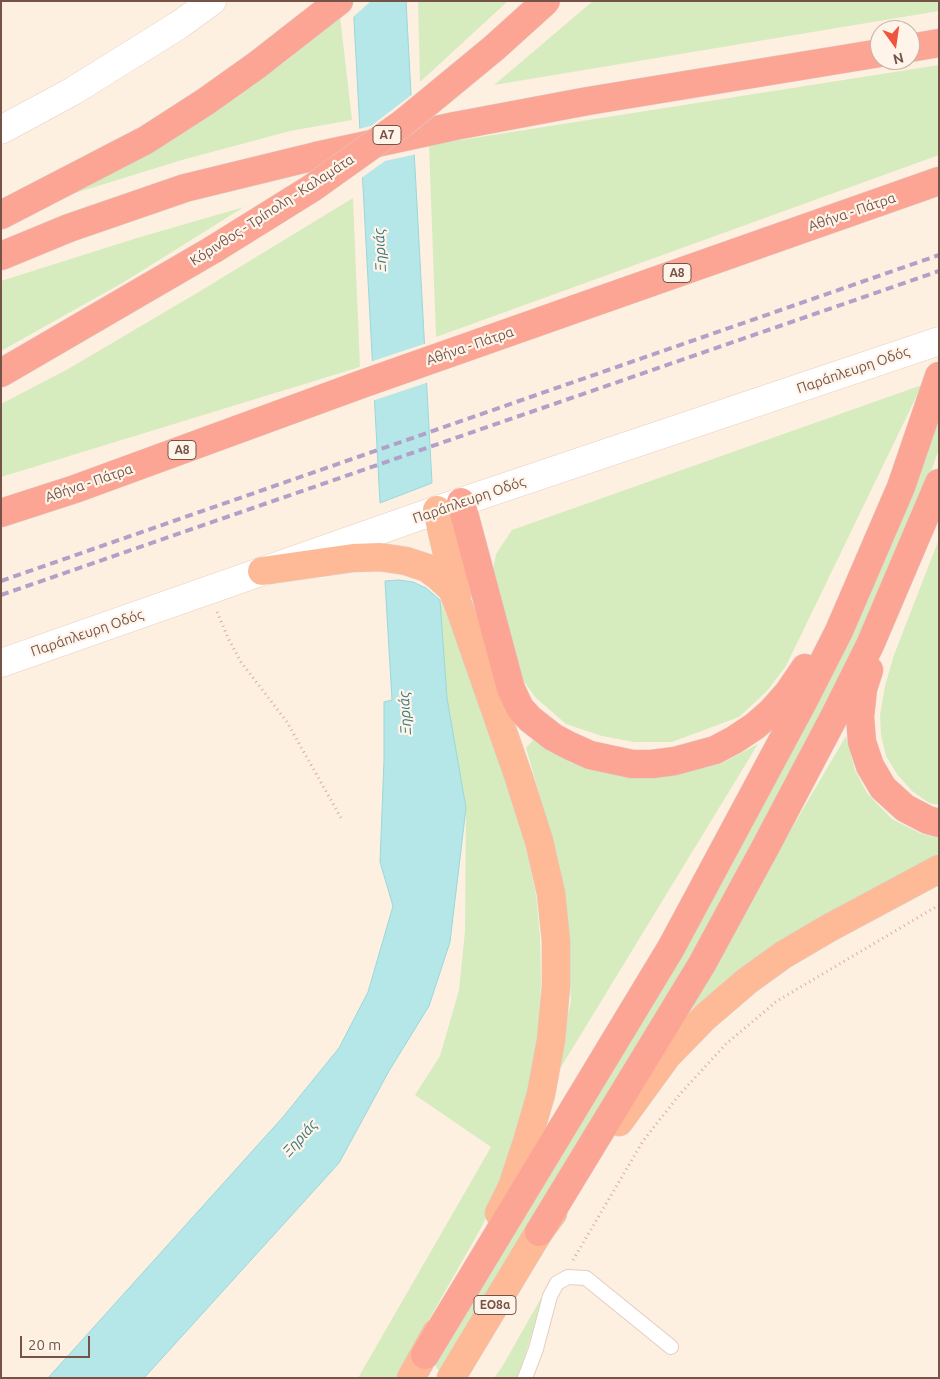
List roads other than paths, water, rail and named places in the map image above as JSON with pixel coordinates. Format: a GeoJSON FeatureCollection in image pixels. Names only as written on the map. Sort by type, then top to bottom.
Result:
{"type":"FeatureCollection","features":[{"type":"Feature","properties":{"kind":"highway"},"geometry":{"type":"LineString","coordinates":[[1,215],[146,140],[205,102],[339,1]]}},
{"type":"Feature","properties":{"kind":"highway","name":"Κόρινθος - Τρίπολη - Καλαμάτα"},"geometry":{"type":"LineString","coordinates":[[1,373],[214,249],[312,188],[403,123],[494,48],[546,1]]}},
{"type":"Feature","properties":{"kind":"highway"},"geometry":{"type":"LineString","coordinates":[[920,46],[939,43]]}},
{"type":"Feature","properties":{"kind":"highway"},"geometry":{"type":"LineString","coordinates":[[1,256],[69,228],[185,188],[316,156],[455,126],[588,101],[870,55]]}},
{"type":"Feature","properties":{"kind":"highway","name":"Αθήνα - Πάτρα"},"geometry":{"type":"LineString","coordinates":[[1,513],[75,489],[362,384],[930,184]]}},
{"type":"Feature","properties":{"kind":"highway"},"geometry":{"type":"LineString","coordinates":[[411,1378],[672,948],[821,668],[839,631],[901,487],[939,376]]}},
{"type":"Feature","properties":{"kind":"highway"},"geometry":{"type":"LineString","coordinates":[[539,1232],[702,964],[853,679],[905,564],[939,482]]}},
{"type":"Feature","properties":{"kind":"highway"},"geometry":{"type":"LineString","coordinates":[[449,506],[520,708],[542,729],[570,746],[590,754],[632,764],[675,761],[715,750],[748,731],[771,712],[802,674],[872,553]]}},
{"type":"Feature","properties":{"kind":"highway"},"geometry":{"type":"LineString","coordinates":[[449,506],[461,612]]}},
{"type":"Feature","properties":{"kind":"highway"},"geometry":{"type":"LineString","coordinates":[[262,572],[354,558],[380,557],[406,560],[427,568],[452,589],[519,778],[539,841],[551,893],[556,941],[556,986],[551,1040],[541,1094],[512,1187],[425,1355]]}},
{"type":"Feature","properties":{"kind":"highway"},"geometry":{"type":"LineString","coordinates":[[905,564],[863,690],[860,717],[862,742],[870,766],[883,788],[905,808],[928,820],[939,823]]}},
{"type":"Feature","properties":{"kind":"highway"},"geometry":{"type":"LineString","coordinates":[[539,1232],[667,1056],[705,1017],[747,981],[783,955],[939,869]]}},
{"type":"Feature","properties":{"kind":"highway","name":"ΕΟ8α"},"geometry":{"type":"LineString","coordinates":[[451,1378],[539,1232]]}},
{"type":"Feature","properties":{"kind":"main road"},"geometry":{"type":"LineString","coordinates":[[1,130],[73,91],[179,25],[212,1]]}},
{"type":"Feature","properties":{"kind":"main road","name":"Παράπλευρη Οδός"},"geometry":{"type":"LineString","coordinates":[[1,663],[449,506],[934,342]]}},
{"type":"Feature","properties":{"kind":"lane"},"geometry":{"type":"LineString","coordinates":[[525,1378],[536,1350],[550,1296],[557,1283],[568,1277],[586,1278],[671,1347]]}},
{"type":"Feature","properties":{"kind":"water","name":"Ξηριάς"},"geometry":{"type":"Polygon","coordinates":[[[353,1],[406,1],[432,483],[380,503],[353,1]]]}},
{"type":"Feature","properties":{"kind":"water","name":"Ξηριάς"},"geometry":{"type":"Polygon","coordinates":[[[385,581],[413,582],[426,588],[440,600],[447,698],[466,808],[450,942],[429,1006],[389,1071],[339,1163],[144,1378],[48,1378],[283,1117],[339,1048],[368,992],[393,906],[380,862],[384,702],[392,700],[385,581]]]}},
{"type":"Feature","properties":{"kind":"railway"},"geometry":{"type":"LineString","coordinates":[[1,581],[939,255]]}},
{"type":"Feature","properties":{"kind":"railway"},"geometry":{"type":"LineString","coordinates":[[1,595],[939,271]]}}]}
